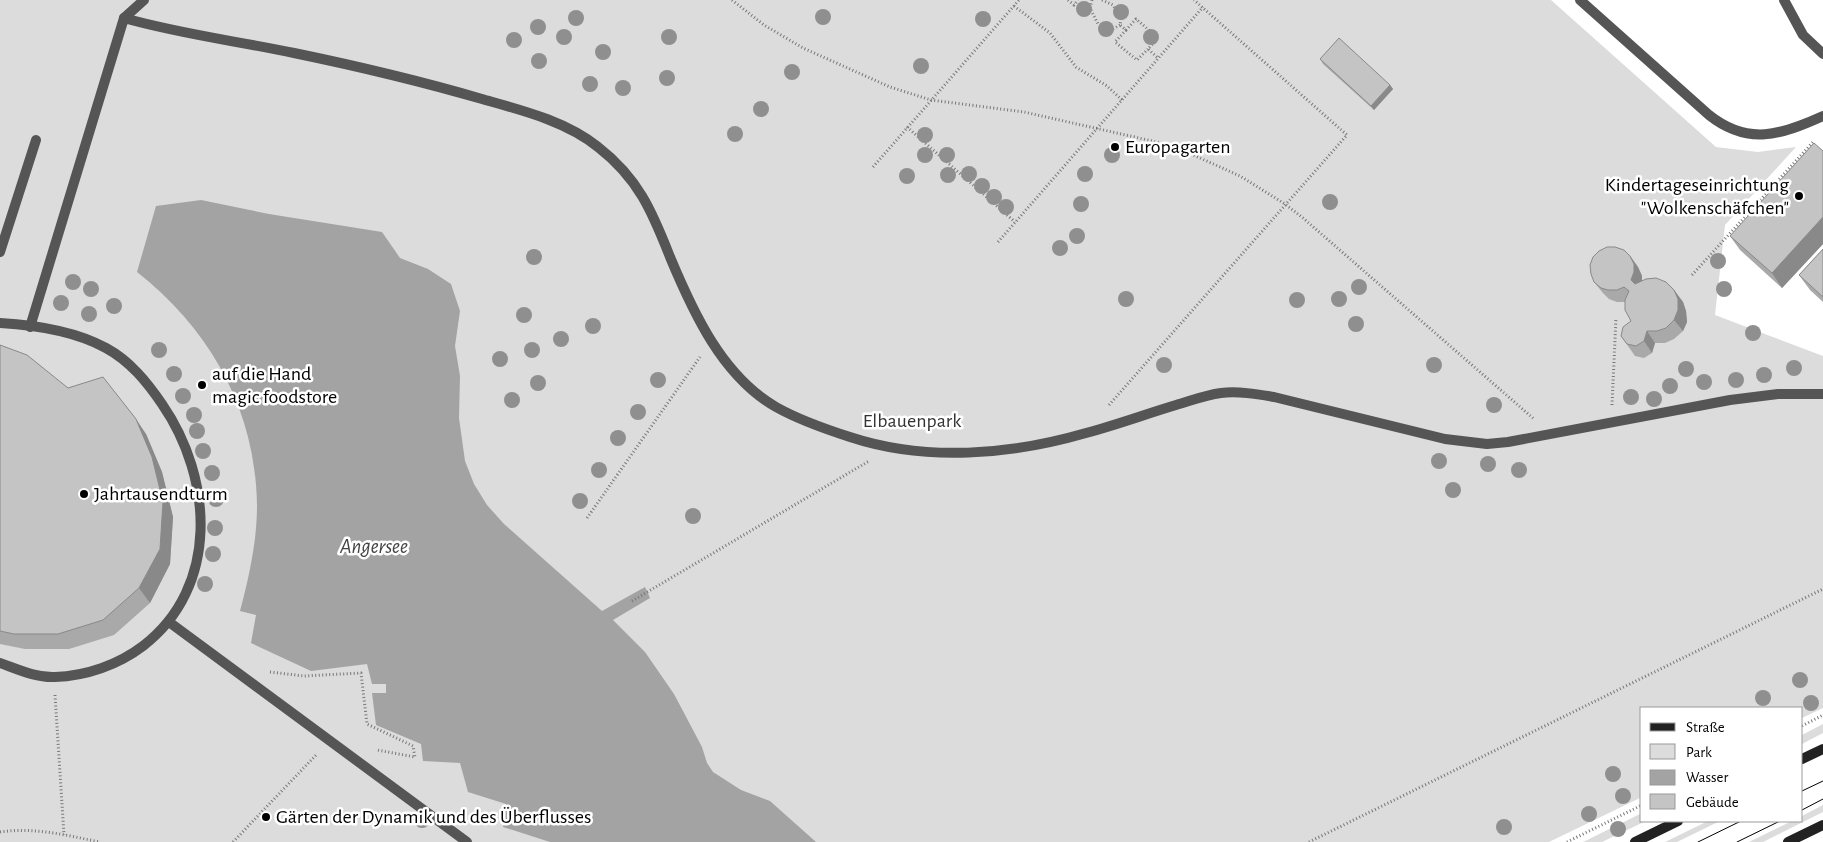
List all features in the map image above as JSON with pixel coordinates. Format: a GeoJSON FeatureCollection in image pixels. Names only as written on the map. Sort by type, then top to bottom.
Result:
{"type":"FeatureCollection","features":[{"type":"Feature","properties":{"kind":"street"},"geometry":{"type":"LineString","coordinates":[[30,327],[124,18],[144,0]]}},
{"type":"Feature","properties":{"kind":"street"},"geometry":{"type":"LineString","coordinates":[[1580,0],[1709,115],[1732,130],[1751,134],[1771,133],[1797,128],[1823,116]]}},
{"type":"Feature","properties":{"kind":"street"},"geometry":{"type":"LineString","coordinates":[[1784,0],[1795,23],[1808,41],[1823,54]]}},
{"type":"Feature","properties":{"kind":"street"},"geometry":{"type":"LineString","coordinates":[[124,18],[163,29],[295,53],[443,88],[498,104],[573,130],[598,146],[636,184],[693,306],[712,341],[738,376],[773,406],[798,418],[869,443],[891,448],[912,452],[945,454],[995,450],[1043,443],[1084,434],[1190,401],[1226,392],[1274,397],[1445,439],[1472,443],[1500,443],[1754,396],[1795,393],[1823,394]]}},
{"type":"Feature","properties":{"kind":"street"},"geometry":{"type":"LineString","coordinates":[[0,252],[36,140]]}},
{"type":"Feature","properties":{"kind":"street"},"geometry":{"type":"LineString","coordinates":[[0,324],[75,335],[115,353],[139,373],[170,414],[189,456],[199,498],[200,542],[198,562],[181,605],[169,622],[155,636],[122,659],[92,671],[54,677],[27,672],[0,663]]}},
{"type":"Feature","properties":{"kind":"street"},"geometry":{"type":"LineString","coordinates":[[169,622],[467,842]]}},
{"type":"Feature","properties":{"kind":"street"},"geometry":{"type":"LineString","coordinates":[[1803,759],[1823,749]]}},
{"type":"Feature","properties":{"kind":"street"},"geometry":{"type":"LineString","coordinates":[[1635,842],[1676,822]]}},
{"type":"Feature","properties":{"kind":"street"},"geometry":{"type":"LineString","coordinates":[[1788,842],[1823,825]]}},
{"type":"Feature","properties":{"kind":"path"},"geometry":{"type":"LineString","coordinates":[[732,0],[764,25],[803,48],[890,87],[931,100],[1024,112],[1161,142],[1240,176],[1285,204],[1552,434]]}},
{"type":"Feature","properties":{"kind":"path"},"geometry":{"type":"LineString","coordinates":[[873,167],[1019,0]]}},
{"type":"Feature","properties":{"kind":"path"},"geometry":{"type":"LineString","coordinates":[[1068,0],[1074,5],[1078,0]]}},
{"type":"Feature","properties":{"kind":"path"},"geometry":{"type":"LineString","coordinates":[[1092,0],[1090,8],[1098,24],[1113,29],[1120,25],[1122,19],[1113,5],[1102,0]]}},
{"type":"Feature","properties":{"kind":"path"},"geometry":{"type":"LineString","coordinates":[[1084,434],[1347,134],[1194,0]]}},
{"type":"Feature","properties":{"kind":"path"},"geometry":{"type":"LineString","coordinates":[[1014,6],[1050,33],[1076,67],[1107,86],[1122,100]]}},
{"type":"Feature","properties":{"kind":"path"},"geometry":{"type":"LineString","coordinates":[[998,242],[1203,7]]}},
{"type":"Feature","properties":{"kind":"path"},"geometry":{"type":"LineString","coordinates":[[1136,19],[1158,38],[1137,60],[1115,42],[1126,30],[1136,19]]}},
{"type":"Feature","properties":{"kind":"path"},"geometry":{"type":"LineString","coordinates":[[1120,25],[1126,30]]}},
{"type":"Feature","properties":{"kind":"path"},"geometry":{"type":"LineString","coordinates":[[1148,49],[1158,58]]}},
{"type":"Feature","properties":{"kind":"path"},"geometry":{"type":"LineString","coordinates":[[907,127],[1016,222]]}},
{"type":"Feature","properties":{"kind":"path"},"geometry":{"type":"LineString","coordinates":[[1692,275],[1817,138]]}},
{"type":"Feature","properties":{"kind":"path"},"geometry":{"type":"LineString","coordinates":[[1611,423],[1616,318]]}},
{"type":"Feature","properties":{"kind":"path"},"geometry":{"type":"LineString","coordinates":[[587,518],[712,341]]}},
{"type":"Feature","properties":{"kind":"path"},"geometry":{"type":"LineString","coordinates":[[632,601],[891,448]]}},
{"type":"Feature","properties":{"kind":"path"},"geometry":{"type":"LineString","coordinates":[[1309,842],[1823,589]]}},
{"type":"Feature","properties":{"kind":"path"},"geometry":{"type":"LineString","coordinates":[[266,672],[304,676],[361,673],[367,724],[413,746],[415,757],[375,750]]}},
{"type":"Feature","properties":{"kind":"path"},"geometry":{"type":"LineString","coordinates":[[54,677],[64,835]]}},
{"type":"Feature","properties":{"kind":"path"},"geometry":{"type":"LineString","coordinates":[[1803,725],[1823,715]]}},
{"type":"Feature","properties":{"kind":"path"},"geometry":{"type":"LineString","coordinates":[[233,842],[329,741]]}},
{"type":"Feature","properties":{"kind":"path"},"geometry":{"type":"LineString","coordinates":[[1567,842],[1640,806]]}},
{"type":"Feature","properties":{"kind":"path"},"geometry":{"type":"LineString","coordinates":[[0,832],[28,830],[99,842]]}},
{"type":"Feature","properties":{"kind":"green space","name":"Elbauenpark"},"geometry":{"type":"Polygon","coordinates":[[[0,0],[1551,0],[1716,147],[1758,152],[1796,147],[1725,225],[1715,315],[1823,356],[1823,708],[1803,718],[1803,707],[1640,707],[1640,798],[1549,842],[0,842],[0,0]]]}},
{"type":"Feature","properties":{"kind":"green space"},"geometry":{"type":"Polygon","coordinates":[[[1823,724],[1823,733],[1803,743],[1803,734],[1823,724]]]}},
{"type":"Feature","properties":{"kind":"green space"},"geometry":{"type":"Polygon","coordinates":[[[1823,805],[1823,812],[1803,822],[1803,815],[1823,805]]]}},
{"type":"Feature","properties":{"kind":"green space"},"geometry":{"type":"Polygon","coordinates":[[[1640,814],[1640,822],[1644,822],[1602,842],[1583,842],[1640,814]]]}},
{"type":"Feature","properties":{"kind":"green space"},"geometry":{"type":"Polygon","coordinates":[[[1706,822],[1718,822],[1677,842],[1665,842],[1706,822]]]}},
{"type":"Feature","properties":{"kind":"green space"},"geometry":{"type":"Polygon","coordinates":[[[1790,822],[1803,822],[1763,842],[1749,842],[1790,822]]]}},
{"type":"Feature","properties":{"kind":"water","name":"Angersee"},"geometry":{"type":"Polygon","coordinates":[[[201,200],[269,214],[382,232],[400,258],[428,269],[451,284],[460,311],[455,346],[460,376],[459,418],[465,461],[474,484],[487,505],[504,524],[602,611],[645,587],[650,598],[613,620],[645,652],[674,694],[713,772],[741,790],[770,801],[816,842],[550,842],[503,827],[506,804],[468,792],[460,763],[423,761],[421,744],[376,725],[372,693],[386,693],[386,684],[372,684],[367,664],[311,671],[251,643],[256,615],[240,611],[252,559],[257,519],[255,471],[248,438],[238,406],[224,375],[207,346],[187,320],[137,272],[156,206],[201,200]]]}},
{"type":"Feature","properties":{"kind":"building"},"geometry":{"type":"Polygon","coordinates":[[[1339,38],[1390,85],[1371,106],[1320,59],[1339,38]]]}},
{"type":"Feature","properties":{"kind":"building"},"geometry":{"type":"Polygon","coordinates":[[[1814,143],[1823,151],[1823,217],[1772,273],[1730,236],[1814,143]]]}},
{"type":"Feature","properties":{"kind":"building"},"geometry":{"type":"Polygon","coordinates":[[[1607,247],[1624,250],[1630,256],[1634,264],[1631,280],[1635,284],[1646,279],[1656,278],[1666,282],[1674,290],[1678,299],[1678,310],[1674,320],[1666,328],[1657,331],[1647,331],[1644,341],[1636,346],[1627,344],[1621,336],[1623,327],[1631,321],[1625,310],[1625,300],[1629,291],[1624,287],[1617,290],[1601,288],[1594,282],[1591,274],[1590,265],[1593,257],[1607,247]]]}},
{"type":"Feature","properties":{"kind":"building"},"geometry":{"type":"Polygon","coordinates":[[[1823,249],[1823,297],[1799,275],[1823,249]]]}},
{"type":"Feature","properties":{"kind":"building","name":"Jahrtausendturm"},"geometry":{"type":"Polygon","coordinates":[[[0,345],[27,355],[68,388],[103,377],[136,419],[152,457],[163,502],[160,549],[139,588],[103,620],[58,634],[14,634],[0,631],[0,345]]]}},
{"type":"Feature","properties":{"kind":"tram line"},"geometry":{"type":"LineString","coordinates":[[1803,791],[1823,781]]}},
{"type":"Feature","properties":{"kind":"tram line"},"geometry":{"type":"LineString","coordinates":[[1803,809],[1823,799]]}},
{"type":"Feature","properties":{"kind":"tram line"},"geometry":{"type":"LineString","coordinates":[[1698,842],[1739,822]]}},
{"type":"Feature","properties":{"kind":"tram line"},"geometry":{"type":"LineString","coordinates":[[1737,842],[1778,822]]}},
{"type":"Feature","properties":{"kind":"place","name":"Europagarten"},"geometry":{"type":"Point","coordinates":[1115,147]}},
{"type":"Feature","properties":{"kind":"place","name":"Kindertageseinrichtung \"Wolkenschäfchen\""},"geometry":{"type":"Point","coordinates":[1799,196]}},
{"type":"Feature","properties":{"kind":"place","name":"auf die Hand magic foodstore"},"geometry":{"type":"Point","coordinates":[202,385]}},
{"type":"Feature","properties":{"kind":"place","name":"Jahrtausendturm"},"geometry":{"type":"Point","coordinates":[84,494]}},
{"type":"Feature","properties":{"kind":"place","name":"Gärten der Dynamik und des Überflusses"},"geometry":{"type":"Point","coordinates":[266,817]}}]}
